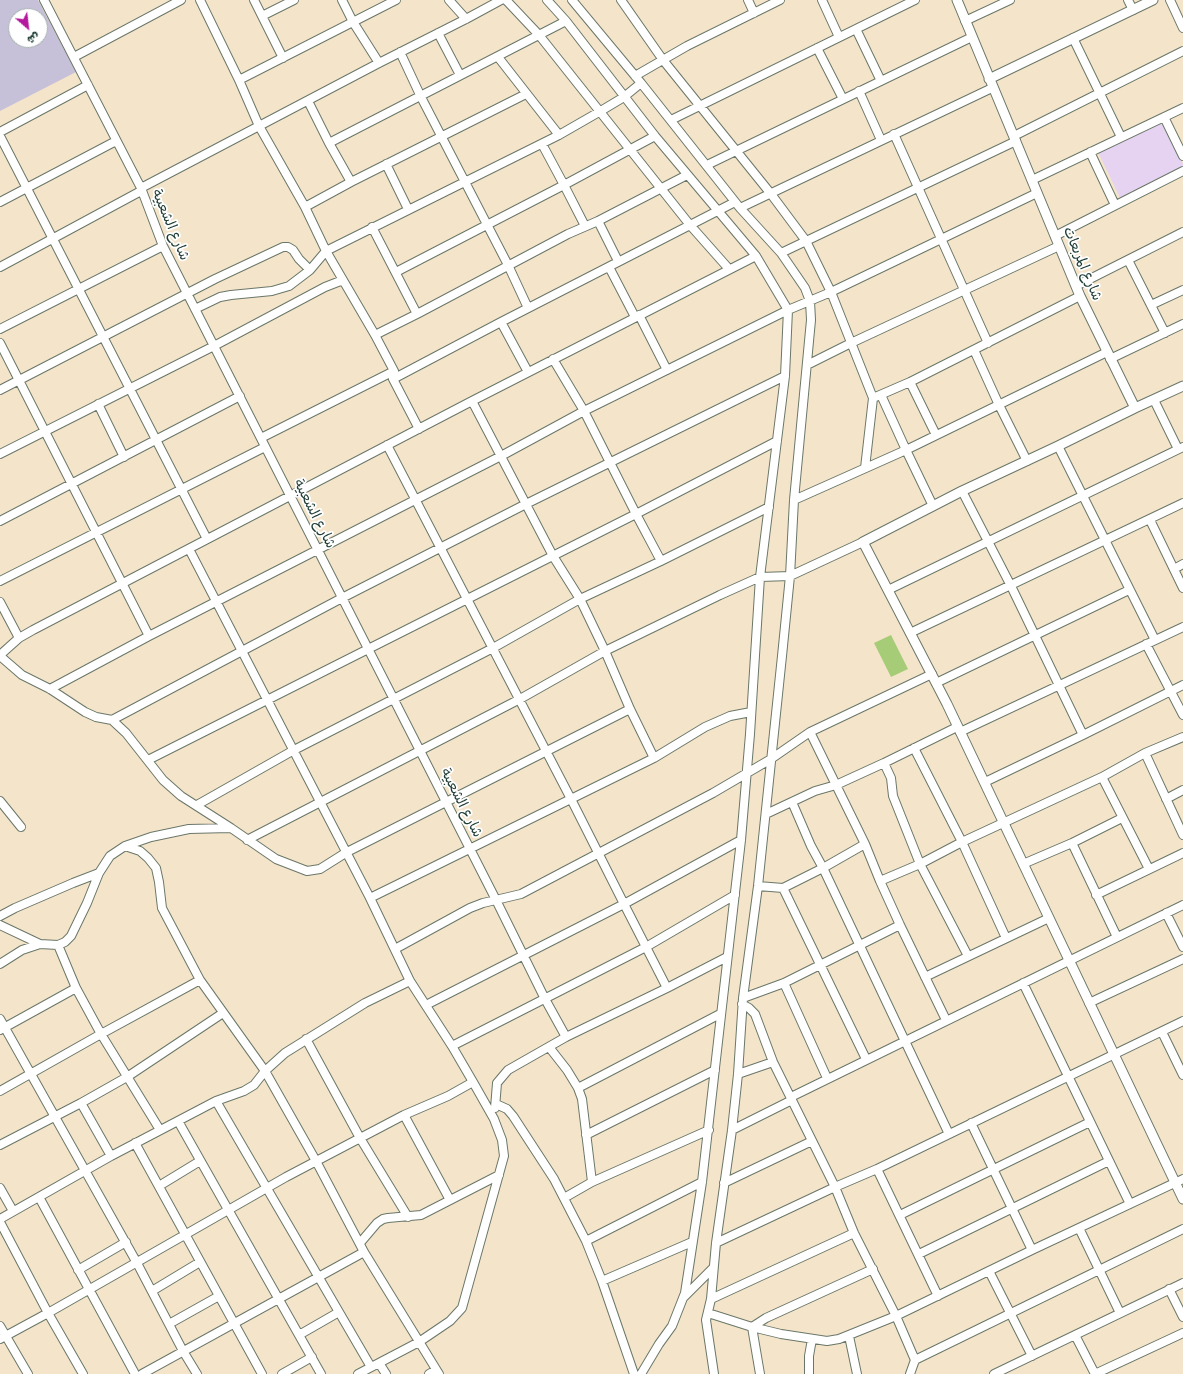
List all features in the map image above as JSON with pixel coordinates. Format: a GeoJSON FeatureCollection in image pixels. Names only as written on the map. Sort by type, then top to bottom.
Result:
{"type":"FeatureCollection","features":[{"type":"Feature","properties":{"kind":"street","name":"شارع الشعبية"},"geometry":{"type":"LineString","coordinates":[[44,0],[141,189],[164,246],[214,346],[545,999],[566,1037]]}},
{"type":"Feature","properties":{"kind":"street"},"geometry":{"type":"LineString","coordinates":[[74,57],[181,0]]}},
{"type":"Feature","properties":{"kind":"street"},"geometry":{"type":"LineString","coordinates":[[200,0],[239,80],[259,126],[305,208],[326,251],[375,334],[419,429]]}},
{"type":"Feature","properties":{"kind":"street"},"geometry":{"type":"LineString","coordinates":[[254,0],[283,58]]}},
{"type":"Feature","properties":{"kind":"street"},"geometry":{"type":"LineString","coordinates":[[262,16],[294,0]]}},
{"type":"Feature","properties":{"kind":"street"},"geometry":{"type":"LineString","coordinates":[[342,0],[353,22],[379,63]]}},
{"type":"Feature","properties":{"kind":"street"},"geometry":{"type":"LineString","coordinates":[[239,80],[396,0]]}},
{"type":"Feature","properties":{"kind":"street"},"geometry":{"type":"LineString","coordinates":[[450,0],[466,19]]}},
{"type":"Feature","properties":{"kind":"street"},"geometry":{"type":"LineString","coordinates":[[0,267],[259,126],[501,0]]}},
{"type":"Feature","properties":{"kind":"street"},"geometry":{"type":"LineString","coordinates":[[506,0],[539,35],[690,225],[729,269]]}},
{"type":"Feature","properties":{"kind":"street"},"geometry":{"type":"LineString","coordinates":[[547,0],[566,21],[655,136],[756,256],[788,310],[785,376],[760,577],[741,840],[702,1182],[684,1293],[672,1326],[641,1374]]}},
{"type":"Feature","properties":{"kind":"street"},"geometry":{"type":"LineString","coordinates":[[572,0],[671,120],[738,205],[781,253],[805,288],[810,301],[812,320],[794,500],[790,576],[766,814],[758,886],[742,1001],[738,1074],[732,1130],[716,1243],[711,1298],[706,1320],[714,1374]]}},
{"type":"Feature","properties":{"kind":"street"},"geometry":{"type":"LineString","coordinates":[[621,0],[663,60],[771,194],[806,241],[830,292],[873,398],[865,468]]}},
{"type":"Feature","properties":{"kind":"street"},"geometry":{"type":"LineString","coordinates":[[748,0],[754,13]]}},
{"type":"Feature","properties":{"kind":"street"},"geometry":{"type":"LineString","coordinates":[[635,76],[686,46],[780,0]]}},
{"type":"Feature","properties":{"kind":"street"},"geometry":{"type":"LineString","coordinates":[[822,0],[839,37]]}},
{"type":"Feature","properties":{"kind":"street"},"geometry":{"type":"LineString","coordinates":[[671,120],[915,0]]}},
{"type":"Feature","properties":{"kind":"street","name":"شارع المربعات"},"geometry":{"type":"LineString","coordinates":[[957,0],[990,83],[1015,139],[1080,296],[1134,408]]}},
{"type":"Feature","properties":{"kind":"street"},"geometry":{"type":"LineString","coordinates":[[965,21],[1010,0]]}},
{"type":"Feature","properties":{"kind":"street"},"geometry":{"type":"LineString","coordinates":[[1128,0],[1133,10]]}},
{"type":"Feature","properties":{"kind":"street"},"geometry":{"type":"LineString","coordinates":[[261,438],[501,322],[718,211],[771,194],[894,134],[1072,38],[1153,0]]}},
{"type":"Feature","properties":{"kind":"street"},"geometry":{"type":"LineString","coordinates":[[1170,0],[1183,28]]}},
{"type":"Feature","properties":{"kind":"street"},"geometry":{"type":"LineString","coordinates":[[329,143],[566,21]]}},
{"type":"Feature","properties":{"kind":"street"},"geometry":{"type":"LineString","coordinates":[[856,29],[880,81]]}},
{"type":"Feature","properties":{"kind":"street"},"geometry":{"type":"LineString","coordinates":[[438,33],[460,75]]}},
{"type":"Feature","properties":{"kind":"street"},"geometry":{"type":"LineString","coordinates":[[707,166],[972,37]]}},
{"type":"Feature","properties":{"kind":"street"},"geometry":{"type":"LineString","coordinates":[[1072,38],[1121,137]]}},
{"type":"Feature","properties":{"kind":"street"},"geometry":{"type":"LineString","coordinates":[[818,48],[843,99]]}},
{"type":"Feature","properties":{"kind":"street"},"geometry":{"type":"LineString","coordinates":[[781,253],[1015,139],[1183,50]]}},
{"type":"Feature","properties":{"kind":"street"},"geometry":{"type":"LineString","coordinates":[[400,52],[420,97],[442,136],[464,182],[508,265],[528,308]]}},
{"type":"Feature","properties":{"kind":"street"},"geometry":{"type":"LineString","coordinates":[[498,57],[559,135]]}},
{"type":"Feature","properties":{"kind":"street"},"geometry":{"type":"LineString","coordinates":[[196,309],[220,297],[272,291],[289,286],[310,270],[326,251],[559,135],[624,97],[641,84]]}},
{"type":"Feature","properties":{"kind":"street"},"geometry":{"type":"LineString","coordinates":[[0,132],[88,85]]}},
{"type":"Feature","properties":{"kind":"street"},"geometry":{"type":"LineString","coordinates":[[859,91],[881,140]]}},
{"type":"Feature","properties":{"kind":"street"},"geometry":{"type":"LineString","coordinates":[[305,208],[351,182],[526,94]]}},
{"type":"Feature","properties":{"kind":"street"},"geometry":{"type":"LineString","coordinates":[[308,101],[351,182]]}},
{"type":"Feature","properties":{"kind":"street"},"geometry":{"type":"LineString","coordinates":[[1032,180],[1183,108]]}},
{"type":"Feature","properties":{"kind":"street"},"geometry":{"type":"LineString","coordinates":[[1164,117],[1183,156]]}},
{"type":"Feature","properties":{"kind":"street"},"geometry":{"type":"LineString","coordinates":[[894,134],[988,343]]}},
{"type":"Feature","properties":{"kind":"street"},"geometry":{"type":"LineString","coordinates":[[0,136],[206,539]]}},
{"type":"Feature","properties":{"kind":"street"},"geometry":{"type":"LineString","coordinates":[[396,272],[655,136]]}},
{"type":"Feature","properties":{"kind":"street"},"geometry":{"type":"LineString","coordinates":[[0,202],[116,141]]}},
{"type":"Feature","properties":{"kind":"street"},"geometry":{"type":"LineString","coordinates":[[542,144],[585,226]]}},
{"type":"Feature","properties":{"kind":"street"},"geometry":{"type":"LineString","coordinates":[[1090,152],[1115,204]]}},
{"type":"Feature","properties":{"kind":"street"},"geometry":{"type":"LineString","coordinates":[[386,164],[408,209]]}},
{"type":"Feature","properties":{"kind":"street"},"geometry":{"type":"LineString","coordinates":[[1055,236],[1115,204],[1183,171]]}},
{"type":"Feature","properties":{"kind":"street"},"geometry":{"type":"LineString","coordinates":[[375,334],[417,314],[568,234],[598,221],[687,175]]}},
{"type":"Feature","properties":{"kind":"street"},"geometry":{"type":"LineString","coordinates":[[50,689],[149,636],[501,456],[584,411],[788,310],[830,292],[1037,193]]}},
{"type":"Feature","properties":{"kind":"street"},"geometry":{"type":"LineString","coordinates":[[598,221],[618,261]]}},
{"type":"Feature","properties":{"kind":"street"},"geometry":{"type":"LineString","coordinates":[[372,227],[417,314]]}},
{"type":"Feature","properties":{"kind":"street"},"geometry":{"type":"LineString","coordinates":[[1076,286],[1183,232]]}},
{"type":"Feature","properties":{"kind":"street"},"geometry":{"type":"LineString","coordinates":[[0,329],[164,246]]}},
{"type":"Feature","properties":{"kind":"street"},"geometry":{"type":"LineString","coordinates":[[807,366],[851,343],[1059,246]]}},
{"type":"Feature","properties":{"kind":"street"},"geometry":{"type":"LineString","coordinates":[[0,390],[283,247],[288,247],[293,250],[299,259],[310,270]]}},
{"type":"Feature","properties":{"kind":"street"},"geometry":{"type":"LineString","coordinates":[[630,709],[347,852],[320,869],[307,871],[276,859],[197,805],[181,796],[163,780],[126,733],[112,720],[96,717],[85,712],[50,689],[22,675],[0,656],[19,638],[206,539],[553,359],[756,256]]}},
{"type":"Feature","properties":{"kind":"street"},"geometry":{"type":"LineString","coordinates":[[1128,260],[1165,333]]}},
{"type":"Feature","properties":{"kind":"street"},"geometry":{"type":"LineString","coordinates":[[609,267],[667,370]]}},
{"type":"Feature","properties":{"kind":"street"},"geometry":{"type":"LineString","coordinates":[[0,454],[214,346],[325,287],[343,280]]}},
{"type":"Feature","properties":{"kind":"street"},"geometry":{"type":"LineString","coordinates":[[1151,305],[1183,290]]}},
{"type":"Feature","properties":{"kind":"street"},"geometry":{"type":"LineString","coordinates":[[873,398],[910,382],[1080,296]]}},
{"type":"Feature","properties":{"kind":"street"},"geometry":{"type":"LineString","coordinates":[[501,322],[528,372]]}},
{"type":"Feature","properties":{"kind":"street"},"geometry":{"type":"LineString","coordinates":[[794,500],[906,450],[1108,355],[1165,333],[1183,324]]}},
{"type":"Feature","properties":{"kind":"street"},"geometry":{"type":"LineString","coordinates":[[0,344],[149,636]]}},
{"type":"Feature","properties":{"kind":"street"},"geometry":{"type":"LineString","coordinates":[[974,350],[1027,461]]}},
{"type":"Feature","properties":{"kind":"street"},"geometry":{"type":"LineString","coordinates":[[553,359],[584,411],[661,561]]}},
{"type":"Feature","properties":{"kind":"street"},"geometry":{"type":"LineString","coordinates":[[112,720],[342,598],[526,504],[785,376]]}},
{"type":"Feature","properties":{"kind":"street"},"geometry":{"type":"LineString","coordinates":[[910,382],[936,435]]}},
{"type":"Feature","properties":{"kind":"street"},"geometry":{"type":"LineString","coordinates":[[247,840],[520,699],[605,651],[760,577],[790,576],[863,542],[962,491],[1183,386]]}},
{"type":"Feature","properties":{"kind":"street"},"geometry":{"type":"LineString","coordinates":[[881,395],[933,506]]}},
{"type":"Feature","properties":{"kind":"street"},"geometry":{"type":"LineString","coordinates":[[0,521],[240,396]]}},
{"type":"Feature","properties":{"kind":"street"},"geometry":{"type":"LineString","coordinates":[[888,590],[1180,448],[1154,400]]}},
{"type":"Feature","properties":{"kind":"street"},"geometry":{"type":"LineString","coordinates":[[472,401],[553,556],[580,599],[654,758]]}},
{"type":"Feature","properties":{"kind":"street"},"geometry":{"type":"LineString","coordinates":[[98,404],[124,457]]}},
{"type":"Feature","properties":{"kind":"street"},"geometry":{"type":"LineString","coordinates":[[148,760],[368,650],[777,441]]}},
{"type":"Feature","properties":{"kind":"street"},"geometry":{"type":"LineString","coordinates":[[387,445],[572,799],[667,988]]}},
{"type":"Feature","properties":{"kind":"street"},"geometry":{"type":"LineString","coordinates":[[1058,446],[1155,640]]}},
{"type":"Feature","properties":{"kind":"street"},"geometry":{"type":"LineString","coordinates":[[0,581],[265,447]]}},
{"type":"Feature","properties":{"kind":"street"},"geometry":{"type":"LineString","coordinates":[[962,491],[1011,586],[1083,735]]}},
{"type":"Feature","properties":{"kind":"street"},"geometry":{"type":"LineString","coordinates":[[910,633],[1183,503]]}},
{"type":"Feature","properties":{"kind":"street"},"geometry":{"type":"LineString","coordinates":[[197,805],[294,750],[493,648],[580,599],[661,561],[769,507]]}},
{"type":"Feature","properties":{"kind":"street"},"geometry":{"type":"LineString","coordinates":[[1150,520],[1183,588]]}},
{"type":"Feature","properties":{"kind":"street"},"geometry":{"type":"LineString","coordinates":[[863,542],[932,674],[1114,1055],[1179,1181],[1183,1199]]}},
{"type":"Feature","properties":{"kind":"street"},"geometry":{"type":"LineString","coordinates":[[189,548],[347,852],[410,981],[452,1046],[473,1082],[494,1119],[502,1140],[504,1156],[462,1308],[450,1321],[419,1342],[358,1374]]}},
{"type":"Feature","properties":{"kind":"street"},"geometry":{"type":"LineString","coordinates":[[1174,569],[1183,564]]}},
{"type":"Feature","properties":{"kind":"street"},"geometry":{"type":"LineString","coordinates":[[936,683],[1129,590]]}},
{"type":"Feature","properties":{"kind":"street"},"geometry":{"type":"LineString","coordinates":[[0,602],[19,638]]}},
{"type":"Feature","properties":{"kind":"street"},"geometry":{"type":"LineString","coordinates":[[766,814],[815,791],[836,785],[914,748],[959,730],[1058,686],[1183,627]]}},
{"type":"Feature","properties":{"kind":"street"},"geometry":{"type":"LineString","coordinates":[[1146,644],[1183,715]]}},
{"type":"Feature","properties":{"kind":"street"},"geometry":{"type":"LineString","coordinates":[[395,949],[470,908],[521,894],[713,793],[771,759],[810,732],[932,674]]}},
{"type":"Feature","properties":{"kind":"street"},"geometry":{"type":"LineString","coordinates":[[984,782],[1183,685]]}},
{"type":"Feature","properties":{"kind":"street"},"geometry":{"type":"LineString","coordinates":[[370,898],[654,758],[705,727],[730,716],[751,712]]}},
{"type":"Feature","properties":{"kind":"street"},"geometry":{"type":"LineString","coordinates":[[810,732],[865,844],[900,926],[946,1020]]}},
{"type":"Feature","properties":{"kind":"street"},"geometry":{"type":"LineString","coordinates":[[880,881],[920,864],[962,842],[1102,777],[1145,753],[1183,737]]}},
{"type":"Feature","properties":{"kind":"street"},"geometry":{"type":"LineString","coordinates":[[914,748],[962,842],[1006,938]]}},
{"type":"Feature","properties":{"kind":"street"},"geometry":{"type":"LineString","coordinates":[[1145,753],[1183,835]]}},
{"type":"Feature","properties":{"kind":"street"},"geometry":{"type":"LineString","coordinates":[[884,763],[891,778],[893,796],[920,864],[968,956]]}},
{"type":"Feature","properties":{"kind":"street"},"geometry":{"type":"LineString","coordinates":[[1102,777],[1149,870]]}},
{"type":"Feature","properties":{"kind":"street"},"geometry":{"type":"LineString","coordinates":[[1166,799],[1183,790]]}},
{"type":"Feature","properties":{"kind":"street"},"geometry":{"type":"LineString","coordinates":[[0,801],[21,827]]}},
{"type":"Feature","properties":{"kind":"street"},"geometry":{"type":"LineString","coordinates":[[792,802],[811,846],[860,945],[949,1134]]}},
{"type":"Feature","properties":{"kind":"street"},"geometry":{"type":"LineString","coordinates":[[1023,864],[1072,843],[1122,818]]}},
{"type":"Feature","properties":{"kind":"street"},"geometry":{"type":"LineString","coordinates":[[0,964],[22,950],[40,944],[58,944],[65,942],[71,936],[87,903],[99,873],[110,856],[125,846],[151,837],[189,829],[231,828]]}},
{"type":"Feature","properties":{"kind":"street"},"geometry":{"type":"LineString","coordinates":[[426,1005],[624,904],[741,840]]}},
{"type":"Feature","properties":{"kind":"street"},"geometry":{"type":"LineString","coordinates":[[1072,843],[1117,937]]}},
{"type":"Feature","properties":{"kind":"street"},"geometry":{"type":"LineString","coordinates":[[758,886],[783,888],[823,868],[865,844]]}},
{"type":"Feature","properties":{"kind":"street"},"geometry":{"type":"LineString","coordinates":[[125,846],[140,851],[156,868],[162,908],[200,980],[265,1072],[316,1161],[364,1252],[419,1342],[435,1373]]}},
{"type":"Feature","properties":{"kind":"street"},"geometry":{"type":"LineString","coordinates":[[1096,895],[1183,853]]}},
{"type":"Feature","properties":{"kind":"street"},"geometry":{"type":"LineString","coordinates":[[0,916],[15,908],[99,873]]}},
{"type":"Feature","properties":{"kind":"street"},"geometry":{"type":"LineString","coordinates":[[783,888],[819,965],[866,1059]]}},
{"type":"Feature","properties":{"kind":"street"},"geometry":{"type":"LineString","coordinates":[[452,1046],[646,947],[735,895]]}},
{"type":"Feature","properties":{"kind":"street"},"geometry":{"type":"LineString","coordinates":[[732,1130],[827,1078],[1183,905]]}},
{"type":"Feature","properties":{"kind":"street"},"geometry":{"type":"LineString","coordinates":[[1166,913],[1183,947]]}},
{"type":"Feature","properties":{"kind":"street"},"geometry":{"type":"LineString","coordinates":[[925,977],[1049,918]]}},
{"type":"Feature","properties":{"kind":"street"},"geometry":{"type":"LineString","coordinates":[[0,925],[40,944]]}},
{"type":"Feature","properties":{"kind":"street"},"geometry":{"type":"LineString","coordinates":[[742,1001],[900,926]]}},
{"type":"Feature","properties":{"kind":"street"},"geometry":{"type":"LineString","coordinates":[[58,944],[76,988],[101,1034],[160,1130]]}},
{"type":"Feature","properties":{"kind":"street"},"geometry":{"type":"LineString","coordinates":[[494,1119],[497,1082],[508,1070],[566,1037],[727,957]]}},
{"type":"Feature","properties":{"kind":"street"},"geometry":{"type":"LineString","coordinates":[[1089,1003],[1183,959]]}},
{"type":"Feature","properties":{"kind":"street"},"geometry":{"type":"LineString","coordinates":[[0,1091],[200,980]]}},
{"type":"Feature","properties":{"kind":"street"},"geometry":{"type":"LineString","coordinates":[[0,1218],[135,1143],[216,1101],[244,1091],[254,1085],[285,1052],[365,1003],[410,981]]}},
{"type":"Feature","properties":{"kind":"street"},"geometry":{"type":"LineString","coordinates":[[784,982],[827,1078]]}},
{"type":"Feature","properties":{"kind":"street"},"geometry":{"type":"LineString","coordinates":[[1023,983],[1130,1204]]}},
{"type":"Feature","properties":{"kind":"street"},"geometry":{"type":"LineString","coordinates":[[2,1029],[76,988]]}},
{"type":"Feature","properties":{"kind":"street"},"geometry":{"type":"LineString","coordinates":[[742,1001],[755,1014],[773,1062],[836,1187],[854,1233],[896,1316],[915,1360],[912,1373]]}},
{"type":"Feature","properties":{"kind":"street"},"geometry":{"type":"LineString","coordinates":[[0,1145],[81,1103],[127,1077],[223,1013]]}},
{"type":"Feature","properties":{"kind":"street"},"geometry":{"type":"LineString","coordinates":[[578,1088],[720,1014]]}},
{"type":"Feature","properties":{"kind":"street"},"geometry":{"type":"LineString","coordinates":[[0,1019],[2,1029],[32,1073],[85,1171],[138,1263],[183,1351],[197,1374]]}},
{"type":"Feature","properties":{"kind":"street"},"geometry":{"type":"LineString","coordinates":[[716,1243],[877,1169],[1183,1021]]}},
{"type":"Feature","properties":{"kind":"street"},"geometry":{"type":"LineString","coordinates":[[1162,1032],[1183,1075]]}},
{"type":"Feature","properties":{"kind":"street"},"geometry":{"type":"LineString","coordinates":[[306,1039],[360,1138],[408,1217]]}},
{"type":"Feature","properties":{"kind":"street"},"geometry":{"type":"LineString","coordinates":[[548,1047],[567,1070],[578,1088],[582,1099],[592,1182]]}},
{"type":"Feature","properties":{"kind":"street"},"geometry":{"type":"LineString","coordinates":[[738,1074],[773,1062]]}},
{"type":"Feature","properties":{"kind":"street"},"geometry":{"type":"LineString","coordinates":[[586,1135],[715,1070]]}},
{"type":"Feature","properties":{"kind":"street"},"geometry":{"type":"LineString","coordinates":[[3,1338],[316,1161],[404,1115],[448,1096],[473,1082]]}},
{"type":"Feature","properties":{"kind":"street"},"geometry":{"type":"LineString","coordinates":[[216,1101],[371,1367]]}},
{"type":"Feature","properties":{"kind":"street"},"geometry":{"type":"LineString","coordinates":[[81,1103],[111,1156]]}},
{"type":"Feature","properties":{"kind":"street"},"geometry":{"type":"LineString","coordinates":[[496,1104],[507,1109],[513,1116],[554,1179],[586,1241],[602,1281],[634,1374]]}},
{"type":"Feature","properties":{"kind":"street"},"geometry":{"type":"LineString","coordinates":[[404,1115],[450,1200]]}},
{"type":"Feature","properties":{"kind":"street"},"geometry":{"type":"LineString","coordinates":[[178,1121],[321,1374]]}},
{"type":"Feature","properties":{"kind":"street"},"geometry":{"type":"LineString","coordinates":[[900,1215],[1090,1122]]}},
{"type":"Feature","properties":{"kind":"street"},"geometry":{"type":"LineString","coordinates":[[971,1123],[1032,1250]]}},
{"type":"Feature","properties":{"kind":"street"},"geometry":{"type":"LineString","coordinates":[[564,1198],[592,1182],[709,1130]]}},
{"type":"Feature","properties":{"kind":"street"},"geometry":{"type":"LineString","coordinates":[[724,1183],[812,1141]]}},
{"type":"Feature","properties":{"kind":"street"},"geometry":{"type":"LineString","coordinates":[[135,1143],[262,1374]]}},
{"type":"Feature","properties":{"kind":"street"},"geometry":{"type":"LineString","coordinates":[[159,1186],[200,1161]]}},
{"type":"Feature","properties":{"kind":"street"},"geometry":{"type":"LineString","coordinates":[[919,1254],[1109,1162]]}},
{"type":"Feature","properties":{"kind":"street"},"geometry":{"type":"LineString","coordinates":[[877,1169],[938,1296]]}},
{"type":"Feature","properties":{"kind":"street"},"geometry":{"type":"LineString","coordinates":[[360,1244],[382,1220],[388,1218],[421,1215],[499,1175]]}},
{"type":"Feature","properties":{"kind":"street"},"geometry":{"type":"LineString","coordinates":[[708,1313],[752,1327],[781,1334],[827,1341],[839,1339],[896,1316],[989,1270],[1179,1181]]}},
{"type":"Feature","properties":{"kind":"street"},"geometry":{"type":"LineString","coordinates":[[586,1241],[702,1182]]}},
{"type":"Feature","properties":{"kind":"street"},"geometry":{"type":"LineString","coordinates":[[0,1188],[13,1211]]}},
{"type":"Feature","properties":{"kind":"street"},"geometry":{"type":"LineString","coordinates":[[39,1197],[135,1374]]}},
{"type":"Feature","properties":{"kind":"street"},"geometry":{"type":"LineString","coordinates":[[0,1222],[48,1313],[83,1374]]}},
{"type":"Feature","properties":{"kind":"street"},"geometry":{"type":"LineString","coordinates":[[1079,1228],[1120,1313]]}},
{"type":"Feature","properties":{"kind":"street"},"geometry":{"type":"LineString","coordinates":[[915,1360],[1183,1229]]}},
{"type":"Feature","properties":{"kind":"street"},"geometry":{"type":"LineString","coordinates":[[711,1298],[854,1233]]}},
{"type":"Feature","properties":{"kind":"street"},"geometry":{"type":"LineString","coordinates":[[78,1270],[126,1242]]}},
{"type":"Feature","properties":{"kind":"street"},"geometry":{"type":"LineString","coordinates":[[602,1281],[692,1242]]}},
{"type":"Feature","properties":{"kind":"street"},"geometry":{"type":"LineString","coordinates":[[142,1374],[364,1252]]}},
{"type":"Feature","properties":{"kind":"street"},"geometry":{"type":"LineString","coordinates":[[152,1291],[200,1262]]}},
{"type":"Feature","properties":{"kind":"street"},"geometry":{"type":"LineString","coordinates":[[682,1299],[713,1268]]}},
{"type":"Feature","properties":{"kind":"street"},"geometry":{"type":"LineString","coordinates":[[752,1327],[766,1318],[873,1269]]}},
{"type":"Feature","properties":{"kind":"street"},"geometry":{"type":"LineString","coordinates":[[989,1270],[1032,1356]]}},
{"type":"Feature","properties":{"kind":"street"},"geometry":{"type":"LineString","coordinates":[[994,1374],[1183,1283]]}},
{"type":"Feature","properties":{"kind":"street"},"geometry":{"type":"LineString","coordinates":[[1169,1289],[1183,1317]]}},
{"type":"Feature","properties":{"kind":"street"},"geometry":{"type":"LineString","coordinates":[[169,1324],[219,1296]]}},
{"type":"Feature","properties":{"kind":"street"},"geometry":{"type":"LineString","coordinates":[[299,1335],[339,1312]]}},
{"type":"Feature","properties":{"kind":"street"},"geometry":{"type":"LineString","coordinates":[[0,1326],[3,1338],[28,1374]]}},
{"type":"Feature","properties":{"kind":"street"},"geometry":{"type":"LineString","coordinates":[[752,1327],[760,1374]]}},
{"type":"Feature","properties":{"kind":"street"},"geometry":{"type":"LineString","coordinates":[[1076,1335],[1095,1374],[1183,1333]]}},
{"type":"Feature","properties":{"kind":"street"},"geometry":{"type":"LineString","coordinates":[[849,1336],[856,1374]]}},
{"type":"Feature","properties":{"kind":"street"},"geometry":{"type":"LineString","coordinates":[[809,1374],[809,1356],[812,1339]]}},
{"type":"Feature","properties":{"kind":"street"},"geometry":{"type":"LineString","coordinates":[[282,1374],[312,1357]]}},
{"type":"Feature","properties":{"kind":"street"},"geometry":{"type":"LineString","coordinates":[[379,1363],[386,1374]]}},
{"type":"Feature","properties":{"kind":"shaded area"},"geometry":{"type":"Polygon","coordinates":[[[0,0],[38,0],[42,8],[8,8],[8,48],[48,48],[48,19],[76,72],[0,111],[0,0]]]}},
{"type":"Feature","properties":{"kind":"shaded area"},"geometry":{"type":"Polygon","coordinates":[[[1162,121],[1183,164],[1183,170],[1121,200],[1098,152],[1162,121]]]}},
{"type":"Feature","properties":{"kind":"green space"},"geometry":{"type":"Polygon","coordinates":[[[891,635],[908,669],[891,677],[874,643],[891,635]]]}}]}
